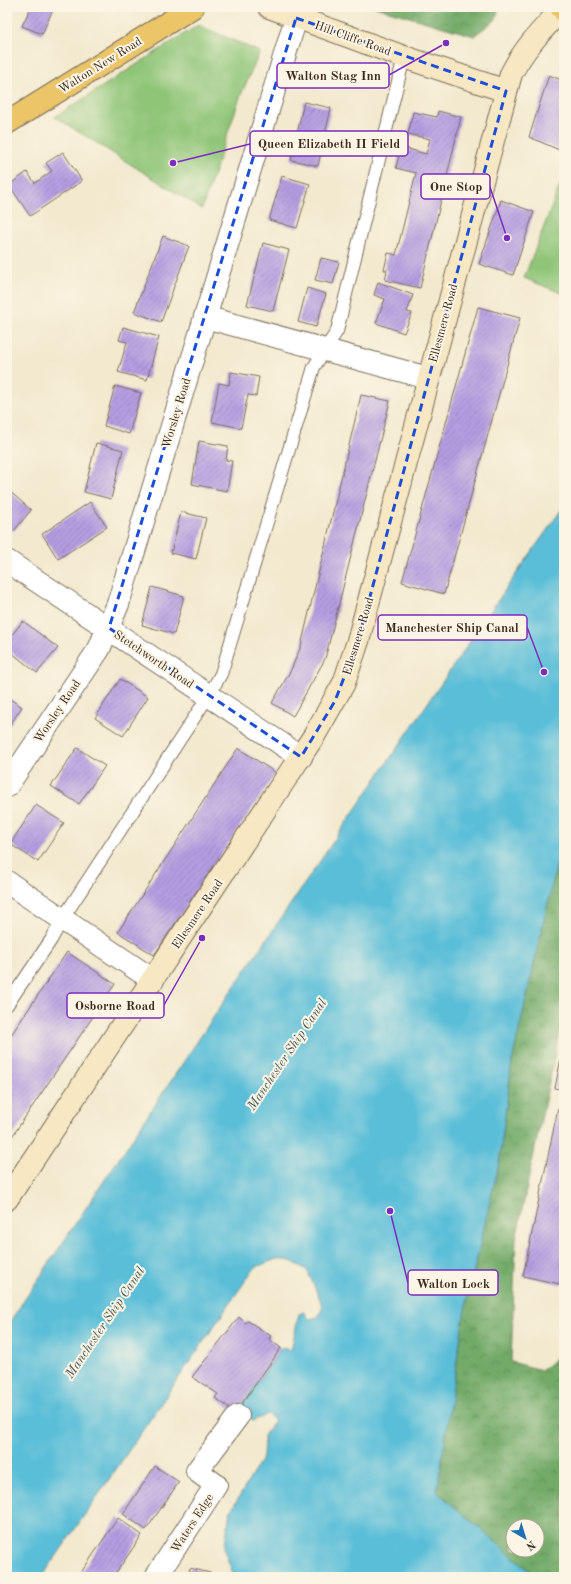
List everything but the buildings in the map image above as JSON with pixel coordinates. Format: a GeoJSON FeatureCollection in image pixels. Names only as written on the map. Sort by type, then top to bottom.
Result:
{"type":"FeatureCollection","features":[{"type":"Feature","properties":{"kind":"main road","name":"Walton New Road"},"geometry":{"type":"LineString","coordinates":[[7,123],[193,7]]}},
{"type":"Feature","properties":{"kind":"main road","name":"Hill Cliffe Road"},"geometry":{"type":"LineString","coordinates":[[269,7],[404,57],[506,91]]}},
{"type":"Feature","properties":{"kind":"main road","name":"Ellesmere Road"},"geometry":{"type":"LineString","coordinates":[[7,1199],[301,757],[344,683],[358,641],[511,74],[519,58],[533,40],[563,9]]}},
{"type":"Feature","properties":{"kind":"street","name":"Worsley Road"},"geometry":{"type":"LineString","coordinates":[[7,786],[99,649],[118,604],[296,18]]}},
{"type":"Feature","properties":{"kind":"street"},"geometry":{"type":"LineString","coordinates":[[205,317],[428,378]]}},
{"type":"Feature","properties":{"kind":"street","name":"Stetchworth Road"},"geometry":{"type":"LineString","coordinates":[[7,562],[301,757]]}},
{"type":"Feature","properties":{"kind":"street"},"geometry":{"type":"LineString","coordinates":[[7,882],[63,918],[153,980]]}},
{"type":"Feature","properties":{"kind":"street","name":"Waters Edge"},"geometry":{"type":"LineString","coordinates":[[156,1577],[216,1485],[197,1471],[238,1416]]}},
{"type":"Feature","properties":{"kind":"lane"},"geometry":{"type":"LineString","coordinates":[[7,1005],[51,940],[63,918],[221,674],[314,367],[336,331],[404,57]]}},
{"type":"Feature","properties":{"kind":"highlighted area"},"geometry":{"type":"Polygon","coordinates":[[[296,18],[506,91],[358,641],[335,701],[301,757],[109,628],[296,18]]]}},
{"type":"Feature","properties":{"kind":"green space"},"geometry":{"type":"Polygon","coordinates":[[[375,7],[499,7],[496,19],[474,36],[375,7]]]}},
{"type":"Feature","properties":{"kind":"green space"},"geometry":{"type":"Polygon","coordinates":[[[198,25],[260,52],[240,97],[202,209],[55,117],[198,25]]]}},
{"type":"Feature","properties":{"kind":"green space"},"geometry":{"type":"Polygon","coordinates":[[[564,175],[564,294],[524,278],[564,175]]]}},
{"type":"Feature","properties":{"kind":"green space"},"geometry":{"type":"Polygon","coordinates":[[[564,832],[564,1011],[516,1239],[511,1362],[542,1370],[564,1352],[564,1577],[537,1577],[515,1558],[545,1558],[545,1518],[505,1518],[505,1550],[437,1492],[464,1314],[499,1163],[512,1061],[564,832]]]}},
{"type":"Feature","properties":{"kind":"water"},"geometry":{"type":"Polygon","coordinates":[[[564,506],[564,832],[512,1061],[499,1163],[464,1314],[437,1492],[505,1550],[505,1558],[515,1558],[537,1577],[246,1577],[233,1574],[224,1550],[230,1512],[263,1457],[264,1436],[274,1420],[268,1414],[253,1421],[238,1411],[281,1348],[291,1350],[299,1314],[304,1312],[309,1319],[318,1317],[323,1306],[307,1270],[291,1261],[276,1259],[254,1268],[42,1577],[7,1577],[7,1326],[225,1000],[564,506]]]}},
{"type":"Feature","properties":{"kind":"place","name":"Walton Stag Inn"},"geometry":{"type":"Point","coordinates":[446,43]}},
{"type":"Feature","properties":{"kind":"place","name":"Queen Elizabeth II Field"},"geometry":{"type":"Point","coordinates":[173,163]}},
{"type":"Feature","properties":{"kind":"place","name":"One Stop"},"geometry":{"type":"Point","coordinates":[507,238]}},
{"type":"Feature","properties":{"kind":"place","name":"Manchester Ship Canal"},"geometry":{"type":"Point","coordinates":[544,672]}},
{"type":"Feature","properties":{"kind":"place","name":"Osborne Road"},"geometry":{"type":"Point","coordinates":[202,938]}},
{"type":"Feature","properties":{"kind":"place","name":"Walton Lock"},"geometry":{"type":"Point","coordinates":[390,1211]}}]}
